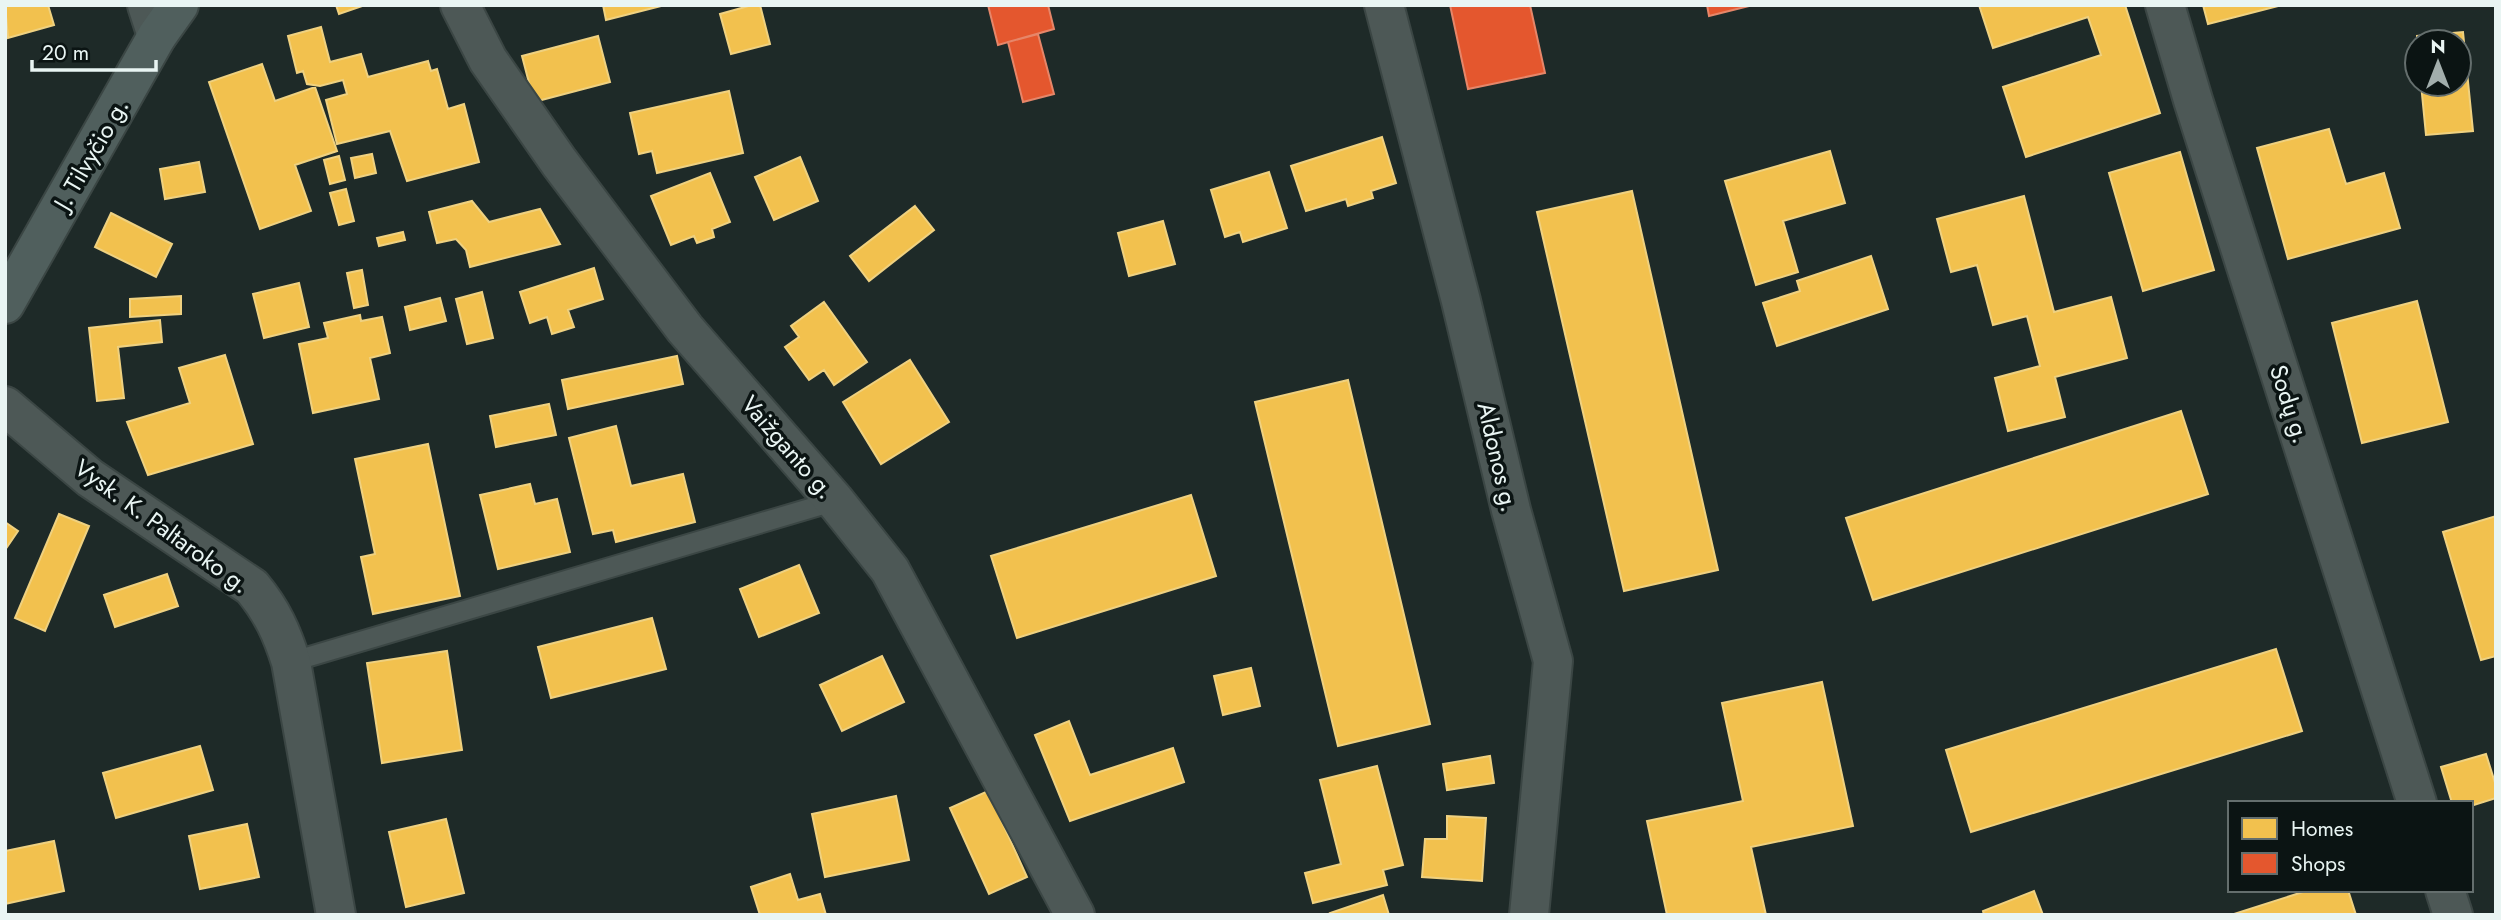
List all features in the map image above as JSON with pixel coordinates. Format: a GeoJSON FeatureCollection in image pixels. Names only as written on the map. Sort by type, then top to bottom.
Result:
{"type":"FeatureCollection","features":[{"type":"Feature","properties":{"kind":"main road","name":"J. Tilvyčio g."},"geometry":{"type":"LineString","coordinates":[[5,304],[152,21],[179,5]]}},
{"type":"Feature","properties":{"kind":"street","name":"Vaižganto g."},"geometry":{"type":"LineString","coordinates":[[460,5],[488,60],[559,162],[685,329],[835,501],[890,570],[1075,915]]}},
{"type":"Feature","properties":{"kind":"street","name":"Aldonos g."},"geometry":{"type":"LineString","coordinates":[[1384,5],[1461,300],[1511,510],[1553,661],[1529,915]]}},
{"type":"Feature","properties":{"kind":"street","name":"Sodų g."},"geometry":{"type":"LineString","coordinates":[[2165,5],[2416,801]]}},
{"type":"Feature","properties":{"kind":"street","name":"Vysk. K. Paltaroko g."},"geometry":{"type":"LineString","coordinates":[[5,406],[90,478],[252,587],[271,610],[282,632],[291,662],[336,915]]}},
{"type":"Feature","properties":{"kind":"street"},"geometry":{"type":"LineString","coordinates":[[2446,892],[2453,915]]}},
{"type":"Feature","properties":{"kind":"lane"},"geometry":{"type":"LineString","coordinates":[[291,662],[835,501]]}},
{"type":"Feature","properties":{"kind":"building: Homes"},"geometry":{"type":"Polygon","coordinates":[[[5,5],[48,5],[54,25],[8,38],[5,5]]]}},
{"type":"Feature","properties":{"kind":"building: Homes"},"geometry":{"type":"Polygon","coordinates":[[[336,5],[365,5],[339,14],[336,5]]]}},
{"type":"Feature","properties":{"kind":"building: Homes"},"geometry":{"type":"Polygon","coordinates":[[[603,5],[665,5],[606,20],[603,5]]]}},
{"type":"Feature","properties":{"kind":"building: Homes"},"geometry":{"type":"Polygon","coordinates":[[[760,5],[770,44],[731,54],[720,14],[760,5]]]}},
{"type":"Feature","properties":{"kind":"building: Homes"},"geometry":{"type":"Polygon","coordinates":[[[1979,5],[2125,5],[2160,113],[2026,157],[2003,87],[2101,55],[2088,17],[1993,48],[1979,5]]]}},
{"type":"Feature","properties":{"kind":"building: Homes"},"geometry":{"type":"Polygon","coordinates":[[[2203,5],[2282,5],[2208,24],[2203,5]]]}},
{"type":"Feature","properties":{"kind":"building: Homes"},"geometry":{"type":"Polygon","coordinates":[[[321,27],[330,62],[361,54],[368,77],[428,61],[431,71],[437,69],[448,109],[464,104],[479,162],[407,181],[390,131],[337,144],[326,100],[347,94],[343,80],[320,86],[307,84],[303,71],[297,73],[288,36],[321,27]]]}},
{"type":"Feature","properties":{"kind":"building: Homes"},"geometry":{"type":"Polygon","coordinates":[[[598,36],[610,82],[534,102],[522,56],[598,36]]]}},
{"type":"Feature","properties":{"kind":"building: Homes"},"geometry":{"type":"Polygon","coordinates":[[[262,64],[275,101],[315,87],[337,151],[295,165],[311,211],[260,229],[209,82],[262,64]]]}},
{"type":"Feature","properties":{"kind":"building: Homes"},"geometry":{"type":"Polygon","coordinates":[[[729,91],[743,153],[657,173],[652,151],[639,154],[630,113],[729,91]]]}},
{"type":"Feature","properties":{"kind":"building: Homes"},"geometry":{"type":"Polygon","coordinates":[[[2422,98],[2470,98],[2473,131],[2426,135],[2422,98]]]}},
{"type":"Feature","properties":{"kind":"building: Homes"},"geometry":{"type":"Polygon","coordinates":[[[2329,129],[2346,184],[2384,173],[2400,228],[2288,259],[2257,148],[2329,129]]]}},
{"type":"Feature","properties":{"kind":"building: Homes"},"geometry":{"type":"Polygon","coordinates":[[[1382,137],[1396,183],[1371,191],[1373,198],[1348,206],[1346,199],[1306,211],[1291,166],[1382,137]]]}},
{"type":"Feature","properties":{"kind":"building: Homes"},"geometry":{"type":"Polygon","coordinates":[[[1830,151],[1845,203],[1783,221],[1798,272],[1756,285],[1725,181],[1830,151]]]}},
{"type":"Feature","properties":{"kind":"building: Homes"},"geometry":{"type":"Polygon","coordinates":[[[2180,152],[2214,270],[2143,291],[2109,173],[2180,152]]]}},
{"type":"Feature","properties":{"kind":"building: Homes"},"geometry":{"type":"Polygon","coordinates":[[[372,154],[376,173],[355,178],[351,158],[372,154]]]}},
{"type":"Feature","properties":{"kind":"building: Homes"},"geometry":{"type":"Polygon","coordinates":[[[339,156],[345,180],[330,184],[324,160],[339,156]]]}},
{"type":"Feature","properties":{"kind":"building: Homes"},"geometry":{"type":"Polygon","coordinates":[[[800,157],[818,201],[774,220],[755,177],[800,157]]]}},
{"type":"Feature","properties":{"kind":"building: Homes"},"geometry":{"type":"Polygon","coordinates":[[[199,162],[205,192],[165,199],[160,169],[199,162]]]}},
{"type":"Feature","properties":{"kind":"building: Homes"},"geometry":{"type":"Polygon","coordinates":[[[1269,172],[1287,228],[1243,242],[1240,232],[1225,237],[1211,190],[1269,172]]]}},
{"type":"Feature","properties":{"kind":"building: Homes"},"geometry":{"type":"Polygon","coordinates":[[[710,173],[730,222],[712,229],[714,237],[697,243],[694,236],[671,245],[651,196],[710,173]]]}},
{"type":"Feature","properties":{"kind":"building: Homes"},"geometry":{"type":"Polygon","coordinates":[[[346,189],[354,221],[339,225],[330,193],[346,189]]]}},
{"type":"Feature","properties":{"kind":"building: Homes"},"geometry":{"type":"Polygon","coordinates":[[[1632,191],[1718,570],[1624,591],[1537,212],[1632,191]]]}},
{"type":"Feature","properties":{"kind":"building: Homes"},"geometry":{"type":"Polygon","coordinates":[[[2024,196],[2054,312],[2111,297],[2127,358],[2055,377],[2065,417],[2008,431],[1995,378],[2040,366],[2027,316],[1993,325],[1977,265],[1951,272],[1937,219],[2024,196]]]}},
{"type":"Feature","properties":{"kind":"building: Homes"},"geometry":{"type":"Polygon","coordinates":[[[472,201],[489,222],[540,209],[560,244],[470,267],[466,250],[456,239],[437,243],[429,212],[472,201]]]}},
{"type":"Feature","properties":{"kind":"building: Homes"},"geometry":{"type":"Polygon","coordinates":[[[915,206],[934,230],[869,281],[850,256],[915,206]]]}},
{"type":"Feature","properties":{"kind":"building: Homes"},"geometry":{"type":"Polygon","coordinates":[[[111,213],[172,244],[156,277],[95,247],[111,213]]]}},
{"type":"Feature","properties":{"kind":"building: Homes"},"geometry":{"type":"Polygon","coordinates":[[[1163,221],[1175,264],[1129,276],[1118,233],[1163,221]]]}},
{"type":"Feature","properties":{"kind":"building: Homes"},"geometry":{"type":"Polygon","coordinates":[[[403,232],[405,240],[379,246],[377,238],[403,232]]]}},
{"type":"Feature","properties":{"kind":"building: Homes"},"geometry":{"type":"Polygon","coordinates":[[[1871,256],[1888,309],[1777,346],[1763,303],[1800,291],[1797,281],[1871,256]]]}},
{"type":"Feature","properties":{"kind":"building: Homes"},"geometry":{"type":"Polygon","coordinates":[[[594,268],[603,299],[568,310],[574,327],[552,334],[547,317],[530,323],[520,292],[594,268]]]}},
{"type":"Feature","properties":{"kind":"building: Homes"},"geometry":{"type":"Polygon","coordinates":[[[362,270],[368,305],[354,308],[347,273],[362,270]]]}},
{"type":"Feature","properties":{"kind":"building: Homes"},"geometry":{"type":"Polygon","coordinates":[[[299,283],[309,327],[264,338],[253,294],[299,283]]]}},
{"type":"Feature","properties":{"kind":"building: Homes"},"geometry":{"type":"Polygon","coordinates":[[[482,292],[493,338],[467,344],[456,299],[482,292]]]}},
{"type":"Feature","properties":{"kind":"building: Homes"},"geometry":{"type":"Polygon","coordinates":[[[181,296],[181,314],[130,317],[130,299],[181,296]]]}},
{"type":"Feature","properties":{"kind":"building: Homes"},"geometry":{"type":"Polygon","coordinates":[[[440,298],[446,321],[410,330],[405,307],[440,298]]]}},
{"type":"Feature","properties":{"kind":"building: Homes"},"geometry":{"type":"Polygon","coordinates":[[[2417,301],[2448,422],[2362,443],[2332,323],[2417,301]]]}},
{"type":"Feature","properties":{"kind":"building: Homes"},"geometry":{"type":"Polygon","coordinates":[[[824,302],[867,362],[834,385],[824,370],[809,380],[785,347],[799,337],[791,326],[824,302]]]}},
{"type":"Feature","properties":{"kind":"building: Homes"},"geometry":{"type":"Polygon","coordinates":[[[360,315],[361,321],[382,317],[390,353],[370,358],[379,399],[313,413],[299,344],[328,338],[324,323],[360,315]]]}},
{"type":"Feature","properties":{"kind":"building: Homes"},"geometry":{"type":"Polygon","coordinates":[[[160,320],[162,342],[118,347],[124,398],[97,401],[89,328],[160,320]]]}},
{"type":"Feature","properties":{"kind":"building: Homes"},"geometry":{"type":"Polygon","coordinates":[[[225,355],[253,444],[148,475],[127,422],[190,403],[179,368],[225,355]]]}},
{"type":"Feature","properties":{"kind":"building: Homes"},"geometry":{"type":"Polygon","coordinates":[[[677,356],[683,384],[568,409],[562,380],[677,356]]]}},
{"type":"Feature","properties":{"kind":"building: Homes"},"geometry":{"type":"Polygon","coordinates":[[[910,360],[949,422],[881,464],[843,402],[910,360]]]}},
{"type":"Feature","properties":{"kind":"building: Homes"},"geometry":{"type":"Polygon","coordinates":[[[1348,380],[1430,724],[1338,746],[1255,402],[1348,380]]]}},
{"type":"Feature","properties":{"kind":"building: Homes"},"geometry":{"type":"Polygon","coordinates":[[[549,404],[556,435],[496,447],[490,416],[549,404]]]}},
{"type":"Feature","properties":{"kind":"building: Homes"},"geometry":{"type":"Polygon","coordinates":[[[2181,411],[2208,494],[1873,600],[1846,518],[2181,411]]]}},
{"type":"Feature","properties":{"kind":"building: Homes"},"geometry":{"type":"Polygon","coordinates":[[[616,426],[631,486],[683,474],[695,522],[616,542],[613,530],[593,534],[569,438],[616,426]]]}},
{"type":"Feature","properties":{"kind":"building: Homes"},"geometry":{"type":"Polygon","coordinates":[[[428,444],[460,596],[373,614],[361,557],[375,554],[355,459],[428,444]]]}},
{"type":"Feature","properties":{"kind":"building: Homes"},"geometry":{"type":"Polygon","coordinates":[[[530,484],[535,504],[557,499],[570,552],[498,569],[480,495],[530,484]]]}},
{"type":"Feature","properties":{"kind":"building: Homes"},"geometry":{"type":"Polygon","coordinates":[[[1191,495],[1216,576],[1017,638],[991,556],[1191,495]]]}},
{"type":"Feature","properties":{"kind":"building: Homes"},"geometry":{"type":"Polygon","coordinates":[[[59,514],[89,526],[45,631],[15,618],[59,514]]]}},
{"type":"Feature","properties":{"kind":"building: Homes"},"geometry":{"type":"Polygon","coordinates":[[[2496,516],[2496,656],[2481,660],[2443,532],[2496,516]]]}},
{"type":"Feature","properties":{"kind":"building: Homes"},"geometry":{"type":"Polygon","coordinates":[[[5,522],[18,531],[5,550],[5,522]]]}},
{"type":"Feature","properties":{"kind":"building: Homes"},"geometry":{"type":"Polygon","coordinates":[[[799,565],[819,613],[759,637],[740,589],[799,565]]]}},
{"type":"Feature","properties":{"kind":"building: Homes"},"geometry":{"type":"Polygon","coordinates":[[[167,574],[178,606],[115,627],[104,595],[167,574]]]}},
{"type":"Feature","properties":{"kind":"building: Homes"},"geometry":{"type":"Polygon","coordinates":[[[652,618],[666,669],[551,698],[538,647],[652,618]]]}},
{"type":"Feature","properties":{"kind":"building: Homes"},"geometry":{"type":"Polygon","coordinates":[[[2276,649],[2302,731],[1971,832],[1946,750],[2276,649]]]}},
{"type":"Feature","properties":{"kind":"building: Homes"},"geometry":{"type":"Polygon","coordinates":[[[447,651],[462,750],[382,763],[367,663],[447,651]]]}},
{"type":"Feature","properties":{"kind":"building: Homes"},"geometry":{"type":"Polygon","coordinates":[[[882,656],[904,702],[842,731],[820,685],[882,656]]]}},
{"type":"Feature","properties":{"kind":"building: Homes"},"geometry":{"type":"Polygon","coordinates":[[[1251,668],[1260,706],[1223,715],[1214,676],[1251,668]]]}},
{"type":"Feature","properties":{"kind":"building: Homes"},"geometry":{"type":"Polygon","coordinates":[[[1822,682],[1853,826],[1751,847],[1766,915],[1667,915],[1647,821],[1743,801],[1722,703],[1822,682]]]}},
{"type":"Feature","properties":{"kind":"building: Homes"},"geometry":{"type":"Polygon","coordinates":[[[1069,721],[1090,775],[1173,748],[1184,782],[1070,821],[1035,735],[1069,721]]]}},
{"type":"Feature","properties":{"kind":"building: Homes"},"geometry":{"type":"Polygon","coordinates":[[[200,746],[213,790],[116,818],[103,773],[200,746]]]}},
{"type":"Feature","properties":{"kind":"building: Homes"},"geometry":{"type":"Polygon","coordinates":[[[2486,754],[2496,786],[2496,798],[2473,805],[2473,801],[2451,801],[2441,767],[2486,754]]]}},
{"type":"Feature","properties":{"kind":"building: Homes"},"geometry":{"type":"Polygon","coordinates":[[[1490,756],[1494,783],[1447,790],[1443,764],[1490,756]]]}},
{"type":"Feature","properties":{"kind":"building: Homes"},"geometry":{"type":"Polygon","coordinates":[[[1377,766],[1403,865],[1383,870],[1387,885],[1313,903],[1305,873],[1341,864],[1320,780],[1377,766]]]}},
{"type":"Feature","properties":{"kind":"building: Homes"},"geometry":{"type":"Polygon","coordinates":[[[988,791],[1027,877],[989,894],[950,808],[988,791]]]}},
{"type":"Feature","properties":{"kind":"building: Homes"},"geometry":{"type":"Polygon","coordinates":[[[896,796],[909,860],[825,877],[812,814],[896,796]]]}},
{"type":"Feature","properties":{"kind":"building: Homes"},"geometry":{"type":"Polygon","coordinates":[[[1447,816],[1486,818],[1482,881],[1422,877],[1425,839],[1447,839],[1447,816]]]}},
{"type":"Feature","properties":{"kind":"building: Homes"},"geometry":{"type":"Polygon","coordinates":[[[446,819],[464,893],[406,907],[389,832],[446,819]]]}},
{"type":"Feature","properties":{"kind":"building: Homes"},"geometry":{"type":"Polygon","coordinates":[[[247,824],[259,877],[200,889],[189,836],[247,824]]]}},
{"type":"Feature","properties":{"kind":"building: Homes"},"geometry":{"type":"Polygon","coordinates":[[[54,841],[64,891],[5,904],[5,851],[54,841]]]}},
{"type":"Feature","properties":{"kind":"building: Homes"},"geometry":{"type":"Polygon","coordinates":[[[790,874],[798,900],[820,894],[826,915],[760,915],[751,887],[790,874]]]}},
{"type":"Feature","properties":{"kind":"building: Homes"},"geometry":{"type":"Polygon","coordinates":[[[2034,891],[2043,915],[1984,915],[1983,911],[2034,891]]]}},
{"type":"Feature","properties":{"kind":"building: Homes"},"geometry":{"type":"Polygon","coordinates":[[[2303,892],[2349,892],[2356,915],[2231,915],[2303,892]]]}},
{"type":"Feature","properties":{"kind":"building: Homes"},"geometry":{"type":"Polygon","coordinates":[[[1383,895],[1389,915],[1330,913],[1383,895]]]}},
{"type":"Feature","properties":{"kind":"building: Shops"},"geometry":{"type":"Polygon","coordinates":[[[988,5],[1048,5],[1054,29],[998,45],[988,5]]]}},
{"type":"Feature","properties":{"kind":"building: Shops"},"geometry":{"type":"Polygon","coordinates":[[[1450,5],[1530,5],[1545,73],[1468,89],[1450,5]]]}},
{"type":"Feature","properties":{"kind":"building: Shops"},"geometry":{"type":"Polygon","coordinates":[[[1707,5],[1753,5],[1709,16],[1707,5]]]}},
{"type":"Feature","properties":{"kind":"building: Shops"},"geometry":{"type":"Polygon","coordinates":[[[1038,34],[1054,94],[1023,102],[1008,42],[1038,34]]]}}]}
